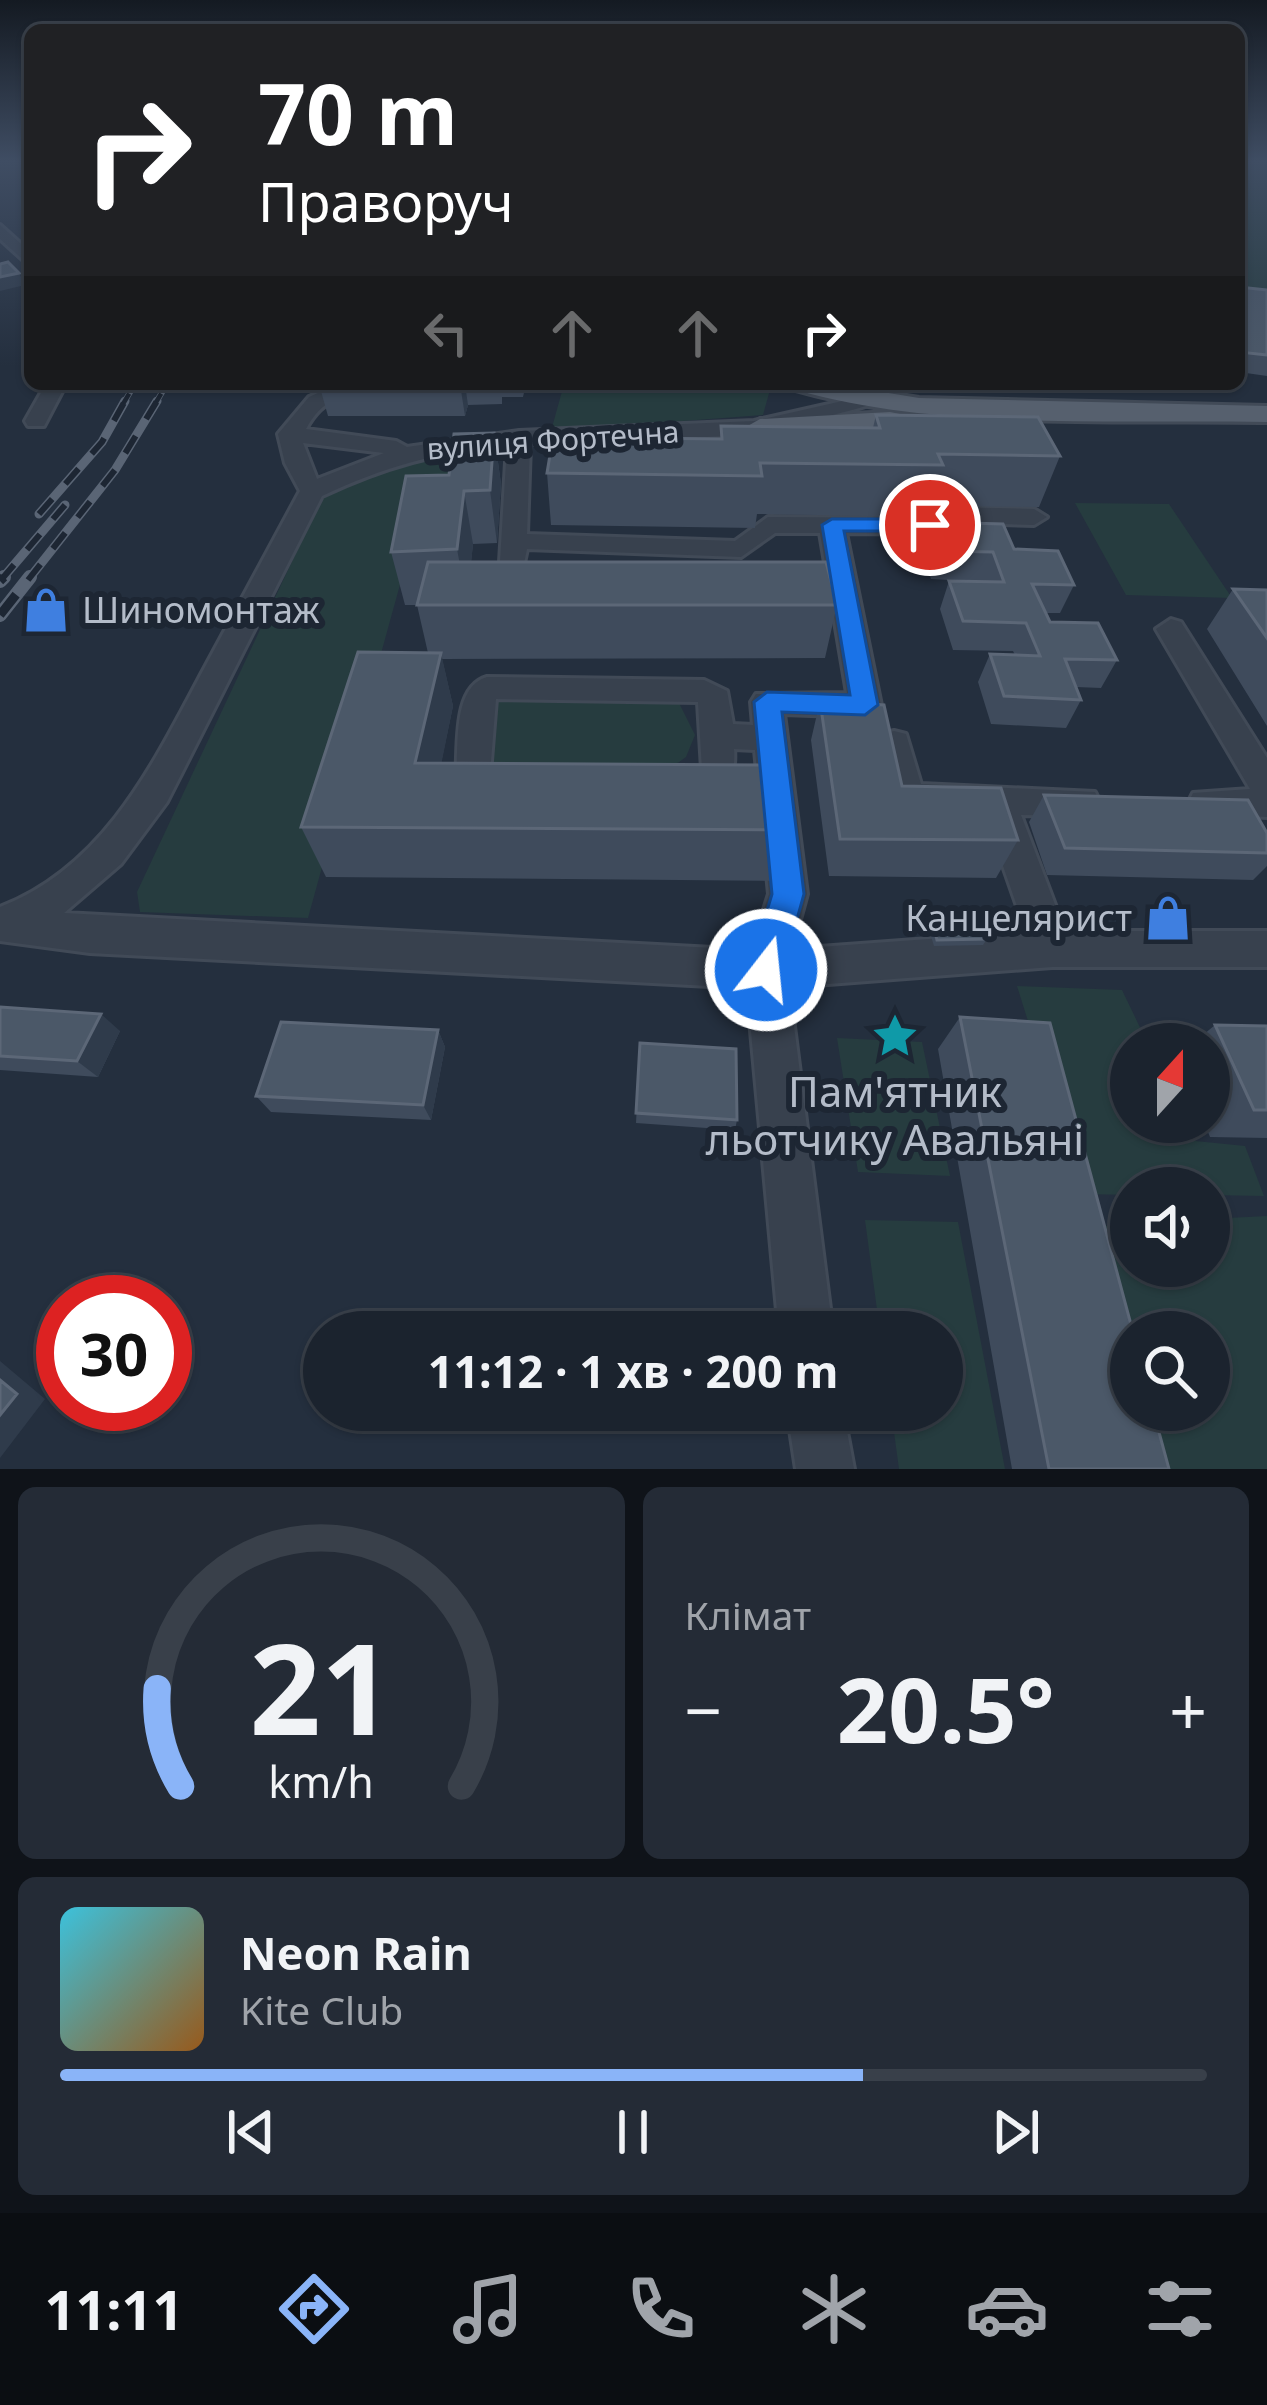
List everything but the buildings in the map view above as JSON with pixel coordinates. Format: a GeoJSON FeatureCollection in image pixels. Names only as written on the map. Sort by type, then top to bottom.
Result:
{"type":"FeatureCollection","features":[{"type":"Feature","properties":{"kind":"main road"},"geometry":{"type":"LineString","coordinates":[[769,425],[795,404],[800,390]]}},
{"type":"Feature","properties":{"kind":"main road"},"geometry":{"type":"LineString","coordinates":[[873,390],[1267,403]]}},
{"type":"Feature","properties":{"kind":"main road","name":"вулиця Фортечна"},"geometry":{"type":"LineString","coordinates":[[873,390],[1047,408],[1267,414]]}},
{"type":"Feature","properties":{"kind":"main road"},"geometry":{"type":"LineString","coordinates":[[769,425],[1047,408]]}},
{"type":"Feature","properties":{"kind":"street"},"geometry":{"type":"LineString","coordinates":[[0,230],[24,255]]}},
{"type":"Feature","properties":{"kind":"street"},"geometry":{"type":"LineString","coordinates":[[36,421],[53,390]]}},
{"type":"Feature","properties":{"kind":"street"},"geometry":{"type":"LineString","coordinates":[[4,924],[99,866],[125,838],[155,792],[313,491],[290,451],[289,434],[309,408],[330,391],[343,390]]}},
{"type":"Feature","properties":{"kind":"street","name":"вулиця Фортечна"},"geometry":{"type":"LineString","coordinates":[[313,491],[351,469],[410,450],[519,438],[769,425],[873,390]]}},
{"type":"Feature","properties":{"kind":"street"},"geometry":{"type":"LineString","coordinates":[[289,434],[410,450]]}},
{"type":"Feature","properties":{"kind":"street"},"geometry":{"type":"LineString","coordinates":[[512,592],[519,438]]}},
{"type":"Feature","properties":{"kind":"street"},"geometry":{"type":"LineString","coordinates":[[514,541],[740,548],[768,525],[952,526],[950,515],[1034,517]]}},
{"type":"Feature","properties":{"kind":"street"},"geometry":{"type":"LineString","coordinates":[[804,1311],[766,970],[788,894],[767,702],[865,705],[832,525]]}},
{"type":"Feature","properties":{"kind":"street"},"geometry":{"type":"LineString","coordinates":[[1171,629],[1267,787]]}},
{"type":"Feature","properties":{"kind":"street"},"geometry":{"type":"LineString","coordinates":[[519,789],[481,786],[473,777],[480,696],[488,688],[704,691],[716,699],[719,773],[701,787],[656,787]]}},
{"type":"Feature","properties":{"kind":"street"},"geometry":{"type":"LineString","coordinates":[[717,736],[770,738]]}},
{"type":"Feature","properties":{"kind":"street"},"geometry":{"type":"LineString","coordinates":[[894,743],[907,798],[1110,802]]}},
{"type":"Feature","properties":{"kind":"street"},"geometry":{"type":"LineString","coordinates":[[998,801],[1052,949]]}},
{"type":"Feature","properties":{"kind":"street"},"geometry":{"type":"LineString","coordinates":[[1177,802],[1267,803]]}},
{"type":"Feature","properties":{"kind":"street"},"geometry":{"type":"LineString","coordinates":[[4,924],[90,935],[766,970],[1052,949],[1267,949]]}},
{"type":"Feature","properties":{"kind":"street"},"geometry":{"type":"LineString","coordinates":[[818,1431],[824,1469]]}},
{"type":"Feature","properties":{"kind":"green space"},"geometry":{"type":"Polygon","coordinates":[[[1245,229],[1267,229],[1267,301],[1245,299],[1245,229]]]}},
{"type":"Feature","properties":{"kind":"green space"},"geometry":{"type":"Polygon","coordinates":[[[562,390],[770,390],[763,415],[551,431],[562,390]]]}},
{"type":"Feature","properties":{"kind":"green space"},"geometry":{"type":"Polygon","coordinates":[[[439,451],[464,460],[422,505],[308,918],[140,912],[137,892],[325,491],[439,451]]]}},
{"type":"Feature","properties":{"kind":"green space"},"geometry":{"type":"Polygon","coordinates":[[[1075,503],[1169,504],[1232,598],[1126,595],[1075,503]]]}},
{"type":"Feature","properties":{"kind":"green space"},"geometry":{"type":"Polygon","coordinates":[[[493,696],[678,701],[695,735],[686,757],[664,773],[505,776],[487,760],[493,696]]]}},
{"type":"Feature","properties":{"kind":"green space"},"geometry":{"type":"Polygon","coordinates":[[[1017,986],[1122,990],[1138,1023],[1110,1023],[1110,1143],[1245,1146],[1264,1196],[1230,1195],[1230,1167],[1110,1167],[1110,1195],[1082,1194],[1017,986]]]}},
{"type":"Feature","properties":{"kind":"green space"},"geometry":{"type":"Polygon","coordinates":[[[837,1038],[922,1042],[950,1176],[858,1172],[837,1038]]]}},
{"type":"Feature","properties":{"kind":"green space"},"geometry":{"type":"Polygon","coordinates":[[[1267,1216],[1267,1469],[1152,1469],[1142,1431],[1230,1431],[1230,1311],[1122,1311],[1113,1287],[1230,1287],[1230,1218],[1267,1216]]]}},
{"type":"Feature","properties":{"kind":"green space"},"geometry":{"type":"Polygon","coordinates":[[[865,1220],[958,1222],[1005,1469],[899,1469],[894,1431],[963,1431],[963,1311],[877,1311],[865,1220]]]}},
{"type":"Feature","properties":{"kind":"green space"},"geometry":{"type":"Polygon","coordinates":[[[1110,1225],[1110,1281],[1088,1227],[1110,1225]]]}},
{"type":"Feature","properties":{"kind":"railway"},"geometry":{"type":"LineString","coordinates":[[123,404],[131,390]]}},
{"type":"Feature","properties":{"kind":"railway"},"geometry":{"type":"LineString","coordinates":[[155,404],[163,390]]}},
{"type":"Feature","properties":{"kind":"railway"},"geometry":{"type":"LineString","coordinates":[[39,514],[102,442],[125,401]]}},
{"type":"Feature","properties":{"kind":"railway"},"geometry":{"type":"LineString","coordinates":[[28,580],[115,470],[157,401]]}},
{"type":"Feature","properties":{"kind":"railway"},"geometry":{"type":"LineString","coordinates":[[1,580],[65,505]]}},
{"type":"Feature","properties":{"kind":"railway"},"geometry":{"type":"LineString","coordinates":[[1,580],[4,577]]}},
{"type":"Feature","properties":{"kind":"railway"},"geometry":{"type":"LineString","coordinates":[[0,615],[30,577]]}},
{"type":"Feature","properties":{"kind":"place","name":"Шиномонтаж"},"geometry":{"type":"Point","coordinates":[46,610]}},
{"type":"Feature","properties":{"kind":"place","name":"Канцелярист"},"geometry":{"type":"Point","coordinates":[1168,918]}},
{"type":"Feature","properties":{"kind":"place","name":"Пам'ятник льотчику Авальяні"},"geometry":{"type":"Point","coordinates":[895,1036]}},
{"type":"Feature","properties":{"kind":"route"},"geometry":{"type":"LineString","coordinates":[[766,970],[788,894],[767,702],[865,705],[832,525],[930,525]]}}]}
